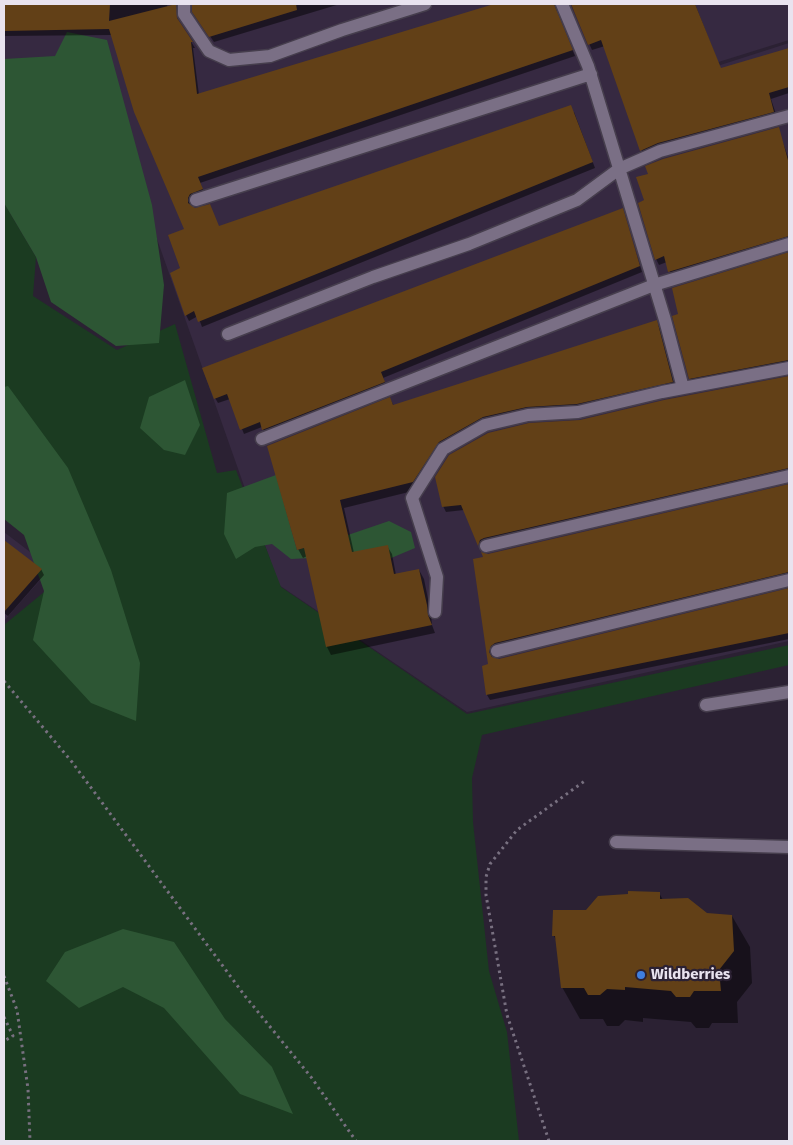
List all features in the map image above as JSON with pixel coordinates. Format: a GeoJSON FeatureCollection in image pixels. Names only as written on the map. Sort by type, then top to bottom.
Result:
{"type":"FeatureCollection","features":[{"type":"Feature","properties":{"kind":"lane"},"geometry":{"type":"LineString","coordinates":[[184,4],[184,14],[209,51],[229,60],[270,56],[342,30],[425,4]]}},
{"type":"Feature","properties":{"kind":"lane"},"geometry":{"type":"LineString","coordinates":[[562,4],[591,74],[683,388]]}},
{"type":"Feature","properties":{"kind":"lane"},"geometry":{"type":"LineString","coordinates":[[196,200],[591,74]]}},
{"type":"Feature","properties":{"kind":"lane"},"geometry":{"type":"LineString","coordinates":[[228,334],[373,277],[470,244],[577,200],[619,169],[660,151],[789,116]]}},
{"type":"Feature","properties":{"kind":"lane"},"geometry":{"type":"LineString","coordinates":[[262,439],[654,285],[789,244]]}},
{"type":"Feature","properties":{"kind":"lane"},"geometry":{"type":"LineString","coordinates":[[435,612],[437,577],[412,498],[443,449],[485,425],[528,415],[578,412],[683,388],[789,368]]}},
{"type":"Feature","properties":{"kind":"lane"},"geometry":{"type":"LineString","coordinates":[[486,546],[789,476]]}},
{"type":"Feature","properties":{"kind":"lane"},"geometry":{"type":"LineString","coordinates":[[497,651],[789,580]]}},
{"type":"Feature","properties":{"kind":"lane"},"geometry":{"type":"LineString","coordinates":[[706,705],[789,692]]}},
{"type":"Feature","properties":{"kind":"lane"},"geometry":{"type":"LineString","coordinates":[[616,842],[789,847]]}},
{"type":"Feature","properties":{"kind":"path"},"geometry":{"type":"LineString","coordinates":[[4,681],[72,762],[244,996],[311,1077],[356,1141]]}},
{"type":"Feature","properties":{"kind":"path"},"geometry":{"type":"LineString","coordinates":[[549,1141],[507,1014],[486,895],[486,877],[490,864],[517,830],[586,780]]}},
{"type":"Feature","properties":{"kind":"path"},"geometry":{"type":"LineString","coordinates":[[4,976],[17,1010],[28,1089],[30,1141]]}},
{"type":"Feature","properties":{"kind":"path"},"geometry":{"type":"LineString","coordinates":[[4,1017],[13,1036],[4,1041]]}},
{"type":"Feature","properties":{"kind":"shaded area"},"geometry":{"type":"Polygon","coordinates":[[[4,4],[626,4],[655,86],[789,43],[789,641],[467,712],[279,585],[90,49],[4,67],[4,4]]]}},
{"type":"Feature","properties":{"kind":"shaded area"},"geometry":{"type":"Polygon","coordinates":[[[637,4],[789,4],[789,40],[664,79],[637,4]]]}},
{"type":"Feature","properties":{"kind":"shaded area"},"geometry":{"type":"Polygon","coordinates":[[[4,532],[51,568],[4,621],[4,532]]]}},
{"type":"Feature","properties":{"kind":"green space"},"geometry":{"type":"Polygon","coordinates":[[[67,32],[107,40],[152,205],[164,285],[159,343],[116,346],[51,302],[36,257],[4,203],[4,59],[55,56],[67,32]]]}},
{"type":"Feature","properties":{"kind":"green space"},"geometry":{"type":"Polygon","coordinates":[[[4,203],[36,257],[33,296],[117,350],[175,324],[217,473],[236,470],[281,587],[467,714],[789,645],[789,665],[482,735],[472,778],[473,822],[489,971],[507,1032],[519,1141],[4,1141],[4,625],[72,569],[4,392],[4,203]]]}},
{"type":"Feature","properties":{"kind":"green space"},"geometry":{"type":"Polygon","coordinates":[[[185,380],[200,425],[185,455],[164,450],[140,428],[149,397],[185,380]]]}},
{"type":"Feature","properties":{"kind":"green space"},"geometry":{"type":"Polygon","coordinates":[[[8,386],[68,468],[111,570],[140,663],[136,721],[91,703],[33,640],[44,591],[24,535],[4,519],[4,387],[8,386]]]}},
{"type":"Feature","properties":{"kind":"green space"},"geometry":{"type":"Polygon","coordinates":[[[276,475],[297,550],[389,521],[411,532],[415,548],[377,564],[311,558],[291,559],[272,544],[255,547],[236,559],[224,534],[227,493],[276,475]]]}},
{"type":"Feature","properties":{"kind":"green space"},"geometry":{"type":"Polygon","coordinates":[[[123,929],[174,942],[225,1019],[272,1067],[293,1114],[240,1094],[164,1008],[123,987],[79,1008],[46,981],[65,952],[123,929]]]}},
{"type":"Feature","properties":{"kind":"building"},"geometry":{"type":"Polygon","coordinates":[[[4,4],[110,4],[109,21],[176,4],[177,18],[193,42],[191,42],[197,94],[494,4],[554,4],[573,50],[198,177],[203,189],[190,194],[188,203],[195,208],[210,204],[219,226],[571,105],[593,162],[198,322],[194,311],[185,316],[170,273],[180,268],[168,235],[184,229],[134,112],[109,29],[4,31],[4,4]]]}},
{"type":"Feature","properties":{"kind":"building"},"geometry":{"type":"Polygon","coordinates":[[[192,4],[296,4],[297,10],[209,37],[192,12],[192,4]]]}},
{"type":"Feature","properties":{"kind":"building"},"geometry":{"type":"Polygon","coordinates":[[[571,4],[695,4],[721,68],[789,48],[789,87],[769,93],[774,112],[658,143],[640,151],[601,40],[588,45],[571,4]]]}},
{"type":"Feature","properties":{"kind":"building"},"geometry":{"type":"Polygon","coordinates":[[[779,127],[789,164],[789,236],[668,272],[664,256],[655,260],[638,203],[644,200],[636,177],[648,174],[645,166],[663,159],[779,127]]]}},
{"type":"Feature","properties":{"kind":"building"},"geometry":{"type":"Polygon","coordinates":[[[623,208],[640,266],[381,372],[385,382],[262,430],[260,422],[240,430],[227,394],[214,399],[202,368],[623,208]]]}},
{"type":"Feature","properties":{"kind":"building"},"geometry":{"type":"Polygon","coordinates":[[[789,252],[789,360],[689,379],[672,316],[678,314],[672,288],[789,252]]]}},
{"type":"Feature","properties":{"kind":"building"},"geometry":{"type":"Polygon","coordinates":[[[657,320],[673,382],[577,404],[527,407],[483,417],[439,442],[413,482],[340,500],[352,552],[388,545],[394,574],[419,569],[428,615],[432,625],[326,647],[304,548],[297,550],[267,446],[390,397],[393,405],[657,320]]]}},
{"type":"Feature","properties":{"kind":"building"},"geometry":{"type":"Polygon","coordinates":[[[789,376],[789,468],[484,538],[480,540],[478,546],[461,505],[442,507],[435,477],[449,455],[488,433],[529,423],[580,420],[664,400],[789,376]]]}},
{"type":"Feature","properties":{"kind":"building"},"geometry":{"type":"Polygon","coordinates":[[[789,484],[789,572],[495,643],[491,646],[489,652],[492,657],[499,659],[789,588],[789,633],[486,695],[482,666],[488,664],[473,559],[483,557],[481,552],[488,554],[789,484]]]}},
{"type":"Feature","properties":{"kind":"building"},"geometry":{"type":"Polygon","coordinates":[[[4,540],[42,569],[4,612],[4,540]]]}},
{"type":"Feature","properties":{"kind":"building"},"geometry":{"type":"Polygon","coordinates":[[[628,891],[660,892],[660,899],[688,898],[707,913],[732,915],[734,951],[719,970],[721,991],[694,991],[690,997],[676,997],[671,991],[625,987],[625,990],[607,989],[600,995],[588,995],[584,988],[561,988],[555,936],[552,936],[553,910],[586,910],[598,896],[628,894],[628,891]]]}},
{"type":"Feature","properties":{"kind":"place","name":"Wildberries"},"geometry":{"type":"Point","coordinates":[641,975]}}]}
